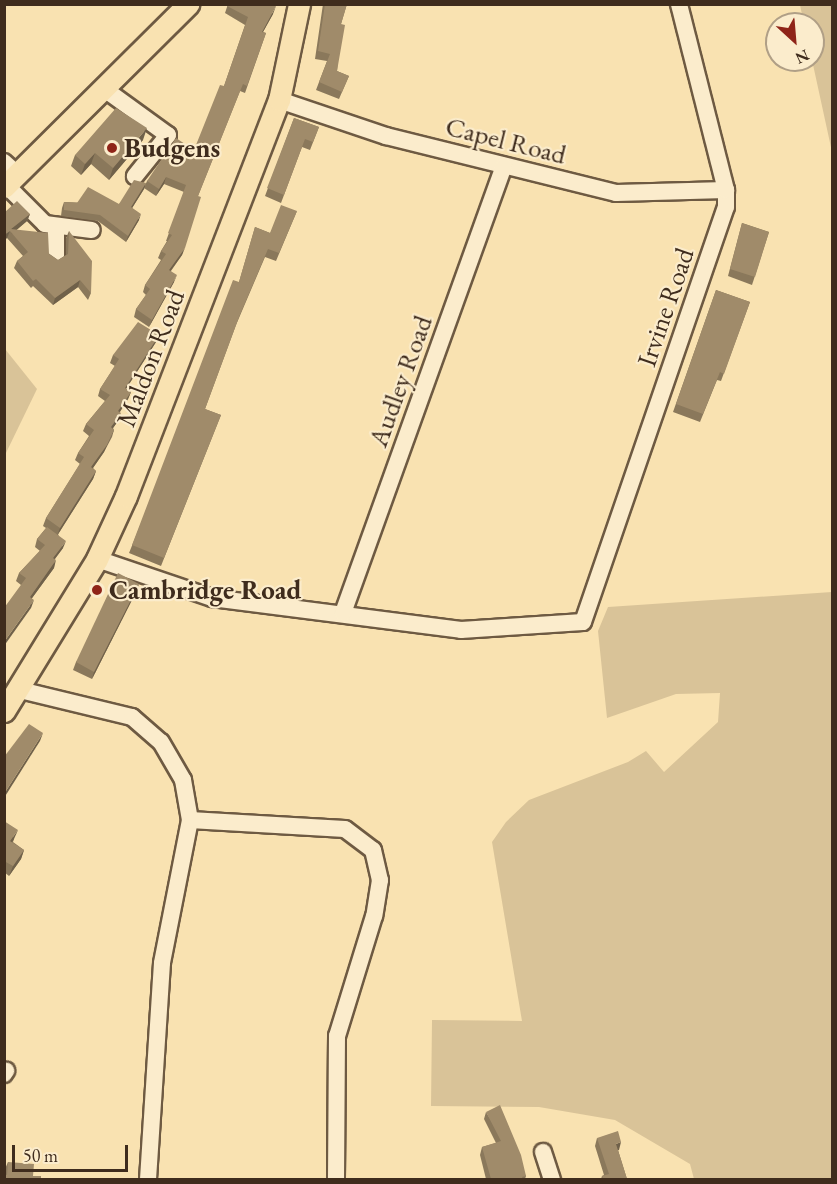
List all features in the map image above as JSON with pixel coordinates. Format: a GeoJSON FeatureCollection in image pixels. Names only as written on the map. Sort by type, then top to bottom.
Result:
{"type":"FeatureCollection","features":[{"type":"Feature","properties":{"kind":"main road","name":"Maldon Road"},"geometry":{"type":"LineString","coordinates":[[4,711],[20,690],[97,559],[147,443],[279,100],[299,4]]}},
{"type":"Feature","properties":{"kind":"main road"},"geometry":{"type":"LineString","coordinates":[[8,177],[104,88],[178,7]]}},
{"type":"Feature","properties":{"kind":"street","name":"Irvine Road"},"geometry":{"type":"LineString","coordinates":[[343,613],[461,630],[584,622],[726,207],[726,190],[679,4]]}},
{"type":"Feature","properties":{"kind":"street"},"geometry":{"type":"LineString","coordinates":[[104,88],[168,135],[135,176]]}},
{"type":"Feature","properties":{"kind":"street","name":"Capel Road"},"geometry":{"type":"LineString","coordinates":[[279,100],[386,136],[616,194],[726,190]]}},
{"type":"Feature","properties":{"kind":"street","name":"Audley Road"},"geometry":{"type":"LineString","coordinates":[[343,613],[504,166]]}},
{"type":"Feature","properties":{"kind":"street"},"geometry":{"type":"LineString","coordinates":[[8,177],[45,224],[92,230]]}},
{"type":"Feature","properties":{"kind":"street"},"geometry":{"type":"LineString","coordinates":[[56,226],[56,256]]}},
{"type":"Feature","properties":{"kind":"street"},"geometry":{"type":"LineString","coordinates":[[97,559],[212,598],[343,613]]}},
{"type":"Feature","properties":{"kind":"street"},"geometry":{"type":"LineString","coordinates":[[20,690],[132,717],[146,726],[175,762],[183,780],[190,820],[162,963],[148,1179]]}},
{"type":"Feature","properties":{"kind":"street"},"geometry":{"type":"LineString","coordinates":[[190,820],[345,829],[373,850],[380,880],[374,916],[337,1036],[336,1179]]}},
{"type":"Feature","properties":{"kind":"street"},"geometry":{"type":"LineString","coordinates":[[543,1152],[552,1179]]}},
{"type":"Feature","properties":{"kind":"shaded area"},"geometry":{"type":"Polygon","coordinates":[[[800,5],[832,5],[832,152],[815,72],[825,72],[825,12],[801,12],[800,5]]]}},
{"type":"Feature","properties":{"kind":"shaded area"},"geometry":{"type":"Polygon","coordinates":[[[5,349],[37,389],[5,455],[5,349]]]}},
{"type":"Feature","properties":{"kind":"shaded area"},"geometry":{"type":"Polygon","coordinates":[[[832,592],[832,1179],[694,1179],[690,1164],[615,1120],[539,1107],[431,1106],[432,1020],[522,1021],[492,842],[506,822],[529,800],[628,762],[646,751],[664,772],[718,722],[720,693],[676,694],[607,718],[598,631],[608,607],[832,592]]]}},
{"type":"Feature","properties":{"kind":"building"},"geometry":{"type":"Polygon","coordinates":[[[228,4],[273,4],[276,6],[262,32],[266,33],[247,86],[243,84],[198,196],[201,197],[185,248],[169,270],[177,275],[152,320],[136,309],[150,289],[145,285],[166,254],[161,251],[172,235],[168,233],[186,185],[166,177],[159,189],[147,181],[176,138],[194,150],[220,85],[224,86],[248,17],[227,6],[228,4]]]}},
{"type":"Feature","properties":{"kind":"building"},"geometry":{"type":"Polygon","coordinates":[[[325,4],[347,4],[341,24],[345,25],[337,71],[349,76],[342,92],[319,82],[330,54],[318,51],[325,4]]]}},
{"type":"Feature","properties":{"kind":"building","name":"Budgens"},"geometry":{"type":"Polygon","coordinates":[[[116,108],[147,128],[113,168],[95,153],[85,164],[75,155],[116,108]]]}},
{"type":"Feature","properties":{"kind":"building"},"geometry":{"type":"Polygon","coordinates":[[[294,118],[319,127],[313,142],[305,139],[284,195],[267,188],[294,118]]]}},
{"type":"Feature","properties":{"kind":"building"},"geometry":{"type":"Polygon","coordinates":[[[134,180],[146,183],[131,207],[141,214],[128,236],[100,215],[64,210],[64,202],[77,203],[88,187],[119,204],[134,180]]]}},
{"type":"Feature","properties":{"kind":"building"},"geometry":{"type":"Polygon","coordinates":[[[17,201],[30,214],[11,229],[48,233],[49,254],[58,260],[68,254],[69,231],[92,261],[91,293],[80,280],[55,298],[36,279],[33,281],[17,261],[28,252],[10,231],[4,235],[4,213],[17,201]]]}},
{"type":"Feature","properties":{"kind":"building"},"geometry":{"type":"Polygon","coordinates":[[[281,205],[297,211],[279,253],[268,249],[239,317],[205,409],[221,415],[164,558],[132,545],[233,280],[239,282],[255,227],[270,233],[281,205]]]}},
{"type":"Feature","properties":{"kind":"building"},"geometry":{"type":"Polygon","coordinates":[[[742,223],[769,232],[755,277],[730,269],[742,223]]]}},
{"type":"Feature","properties":{"kind":"building"},"geometry":{"type":"Polygon","coordinates":[[[716,290],[750,302],[724,374],[720,372],[703,414],[676,404],[716,290]]]}},
{"type":"Feature","properties":{"kind":"building"},"geometry":{"type":"Polygon","coordinates":[[[138,322],[159,335],[125,388],[131,392],[118,411],[121,413],[111,427],[114,430],[107,445],[91,467],[96,471],[60,528],[46,518],[84,457],[78,453],[94,430],[86,424],[110,395],[100,389],[119,359],[113,355],[138,322]]]}},
{"type":"Feature","properties":{"kind":"building"},"geometry":{"type":"Polygon","coordinates":[[[47,527],[66,541],[53,558],[56,560],[30,597],[34,600],[4,642],[4,608],[26,578],[19,573],[45,545],[37,539],[47,527]]]}},
{"type":"Feature","properties":{"kind":"building"},"geometry":{"type":"Polygon","coordinates":[[[118,573],[139,584],[94,672],[76,662],[118,573]]]}},
{"type":"Feature","properties":{"kind":"building"},"geometry":{"type":"Polygon","coordinates":[[[29,724],[43,733],[4,794],[4,757],[29,724]]]}},
{"type":"Feature","properties":{"kind":"building"},"geometry":{"type":"Polygon","coordinates":[[[4,821],[18,830],[10,841],[24,850],[13,866],[4,861],[4,821]]]}},
{"type":"Feature","properties":{"kind":"building"},"geometry":{"type":"Polygon","coordinates":[[[500,1105],[521,1155],[526,1176],[522,1177],[523,1179],[491,1179],[482,1147],[501,1141],[486,1112],[500,1105]]]}},
{"type":"Feature","properties":{"kind":"building"},"geometry":{"type":"Polygon","coordinates":[[[618,1131],[621,1142],[616,1144],[627,1179],[603,1179],[602,1176],[609,1174],[597,1138],[618,1131]]]}},
{"type":"Feature","properties":{"kind":"building"},"geometry":{"type":"Polygon","coordinates":[[[8,1162],[34,1164],[33,1176],[41,1176],[41,1179],[4,1179],[4,1174],[7,1175],[8,1162]]]}},
{"type":"Feature","properties":{"kind":"place","name":"Budgens"},"geometry":{"type":"Point","coordinates":[112,148]}},
{"type":"Feature","properties":{"kind":"place","name":"Cambridge Road"},"geometry":{"type":"Point","coordinates":[97,590]}}]}
